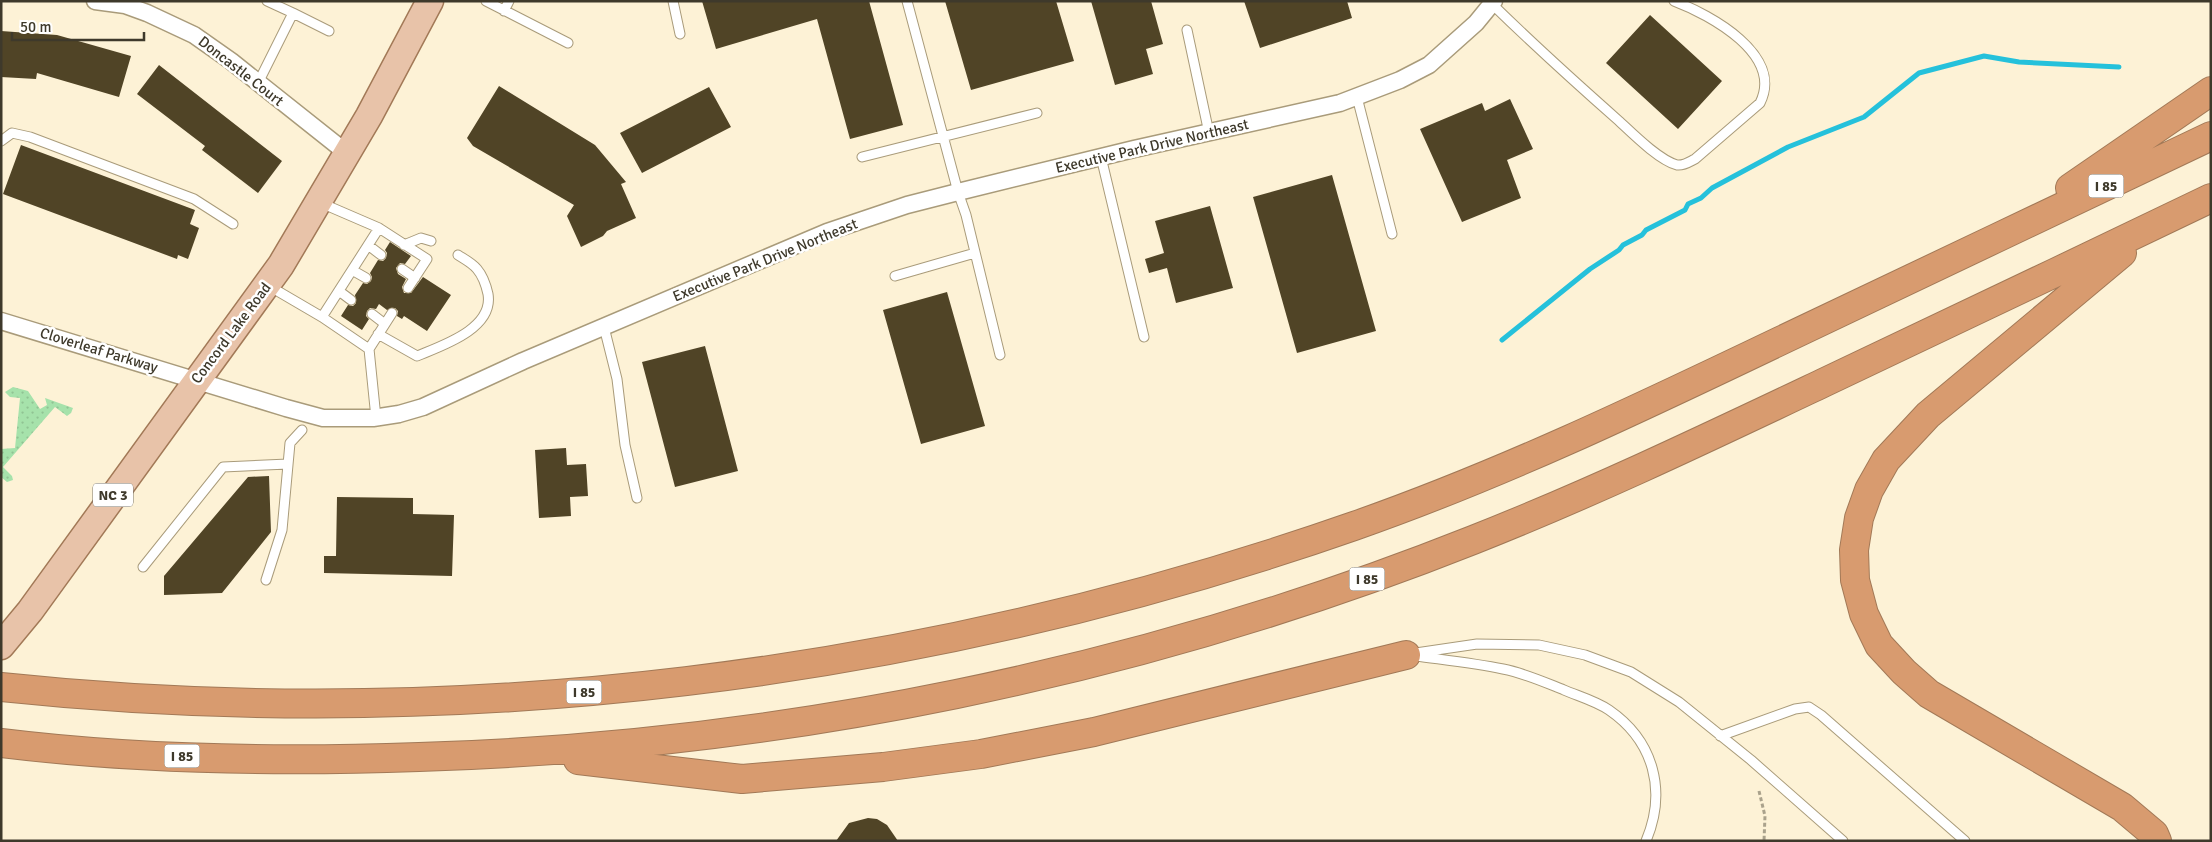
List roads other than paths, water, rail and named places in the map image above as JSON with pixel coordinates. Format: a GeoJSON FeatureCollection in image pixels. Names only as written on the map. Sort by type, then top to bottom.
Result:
{"type":"FeatureCollection","features":[{"type":"Feature","properties":{"kind":"highway"},"geometry":{"type":"LineString","coordinates":[[2001,236],[2211,91]]}},
{"type":"Feature","properties":{"kind":"highway","name":"I 85"},"geometry":{"type":"LineString","coordinates":[[1,687],[164,701],[407,702],[572,693],[698,680],[957,638],[1157,587],[1272,554],[1357,525],[1458,487],[1652,403],[2211,136]]}},
{"type":"Feature","properties":{"kind":"highway","name":"I 85"},"geometry":{"type":"LineString","coordinates":[[1,743],[110,752],[239,759],[364,759],[522,754],[741,731],[819,720],[926,700],[1057,672],[1186,637],[1298,603],[1470,542],[1677,453],[2211,198]]}},
{"type":"Feature","properties":{"kind":"highway"},"geometry":{"type":"LineString","coordinates":[[2156,224],[1936,408],[1886,460],[1869,490],[1858,518],[1854,550],[1855,580],[1864,614],[1879,645],[1904,672],[1929,694],[2122,807],[2154,834],[2157,841]]}},
{"type":"Feature","properties":{"kind":"highway"},"geometry":{"type":"LineString","coordinates":[[522,754],[742,779],[883,767],[980,754],[1094,732],[1406,655]]}},
{"type":"Feature","properties":{"kind":"main road","name":"Concord Lake Road"},"geometry":{"type":"LineString","coordinates":[[1,646],[30,611],[267,284],[348,154],[430,1]]}},
{"type":"Feature","properties":{"kind":"street","name":"Doncastle Court"},"geometry":{"type":"LineString","coordinates":[[95,1],[124,5],[147,13],[194,35],[348,154]]}},
{"type":"Feature","properties":{"kind":"street","name":"Executive Park Drive Northeast"},"geometry":{"type":"LineString","coordinates":[[196,380],[323,418],[376,418],[400,414],[423,407],[515,365],[827,232],[958,192],[1101,157],[1308,111],[1357,97],[1400,80],[1430,65],[1476,23],[1493,3]]}},
{"type":"Feature","properties":{"kind":"street","name":"Cloverleaf Parkway"},"geometry":{"type":"LineString","coordinates":[[1,321],[196,380]]}},
{"type":"Feature","properties":{"kind":"lane"},"geometry":{"type":"LineString","coordinates":[[267,1],[329,31]]}},
{"type":"Feature","properties":{"kind":"lane"},"geometry":{"type":"LineString","coordinates":[[486,1],[568,43]]}},
{"type":"Feature","properties":{"kind":"lane"},"geometry":{"type":"LineString","coordinates":[[504,11],[509,1]]}},
{"type":"Feature","properties":{"kind":"lane"},"geometry":{"type":"LineString","coordinates":[[673,1],[680,34]]}},
{"type":"Feature","properties":{"kind":"lane"},"geometry":{"type":"LineString","coordinates":[[907,1],[975,253],[1000,355]]}},
{"type":"Feature","properties":{"kind":"lane"},"geometry":{"type":"LineString","coordinates":[[1493,3],[1544,55],[1636,136],[1666,159],[1683,165],[1695,159],[1760,103],[1765,93],[1765,79],[1759,62],[1744,42],[1713,21],[1674,1]]}},
{"type":"Feature","properties":{"kind":"lane"},"geometry":{"type":"LineString","coordinates":[[258,83],[293,13]]}},
{"type":"Feature","properties":{"kind":"lane"},"geometry":{"type":"LineString","coordinates":[[1187,30],[1209,133]]}},
{"type":"Feature","properties":{"kind":"lane"},"geometry":{"type":"LineString","coordinates":[[1357,97],[1392,234]]}},
{"type":"Feature","properties":{"kind":"lane"},"geometry":{"type":"LineString","coordinates":[[862,158],[1037,113]]}},
{"type":"Feature","properties":{"kind":"lane"},"geometry":{"type":"LineString","coordinates":[[1,141],[12,133],[30,136],[194,199],[233,224]]}},
{"type":"Feature","properties":{"kind":"lane"},"geometry":{"type":"LineString","coordinates":[[1101,157],[1144,337]]}},
{"type":"Feature","properties":{"kind":"lane"},"geometry":{"type":"LineString","coordinates":[[319,202],[378,228],[426,259],[408,288]]}},
{"type":"Feature","properties":{"kind":"lane"},"geometry":{"type":"LineString","coordinates":[[322,317],[378,228]]}},
{"type":"Feature","properties":{"kind":"lane"},"geometry":{"type":"LineString","coordinates":[[404,245],[421,238],[431,241]]}},
{"type":"Feature","properties":{"kind":"lane"},"geometry":{"type":"LineString","coordinates":[[368,245],[381,255]]}},
{"type":"Feature","properties":{"kind":"lane"},"geometry":{"type":"LineString","coordinates":[[895,276],[975,253]]}},
{"type":"Feature","properties":{"kind":"lane"},"geometry":{"type":"LineString","coordinates":[[378,334],[417,356],[446,344],[469,331],[486,311],[489,298],[486,284],[477,269],[458,255]]}},
{"type":"Feature","properties":{"kind":"lane"},"geometry":{"type":"LineString","coordinates":[[402,269],[415,278]]}},
{"type":"Feature","properties":{"kind":"lane"},"geometry":{"type":"LineString","coordinates":[[352,270],[366,278]]}},
{"type":"Feature","properties":{"kind":"lane"},"geometry":{"type":"LineString","coordinates":[[267,284],[322,317],[369,349]]}},
{"type":"Feature","properties":{"kind":"lane"},"geometry":{"type":"LineString","coordinates":[[339,291],[351,300]]}},
{"type":"Feature","properties":{"kind":"lane"},"geometry":{"type":"LineString","coordinates":[[376,418],[369,349],[392,313]]}},
{"type":"Feature","properties":{"kind":"lane"},"geometry":{"type":"LineString","coordinates":[[372,314],[385,324]]}},
{"type":"Feature","properties":{"kind":"lane"},"geometry":{"type":"LineString","coordinates":[[604,327],[617,378],[626,445],[636,498]]}},
{"type":"Feature","properties":{"kind":"lane"},"geometry":{"type":"LineString","coordinates":[[266,580],[282,530],[290,443],[302,430]]}},
{"type":"Feature","properties":{"kind":"lane"},"geometry":{"type":"LineString","coordinates":[[143,567],[223,467],[288,464]]}},
{"type":"Feature","properties":{"kind":"lane"},"geometry":{"type":"LineString","coordinates":[[1406,655],[1477,644],[1539,645],[1585,654],[1631,672],[1679,702],[1843,841]]}},
{"type":"Feature","properties":{"kind":"lane"},"geometry":{"type":"LineString","coordinates":[[1406,655],[1505,669],[1534,678],[1608,709],[1629,726],[1641,741],[1653,768],[1656,792],[1654,814],[1646,841]]}},
{"type":"Feature","properties":{"kind":"lane"},"geometry":{"type":"LineString","coordinates":[[1720,736],[1795,709],[1808,707],[1820,715],[1965,841]]}},
{"type":"Feature","properties":{"kind":"waterway"},"geometry":{"type":"LineString","coordinates":[[1502,340],[1590,269],[1619,250],[1623,245],[1642,235],[1646,230],[1685,210],[1688,204],[1701,198],[1712,188],[1788,147],[1864,117],[1919,73],[1984,56],[2019,62],[2119,67]]}}]}
